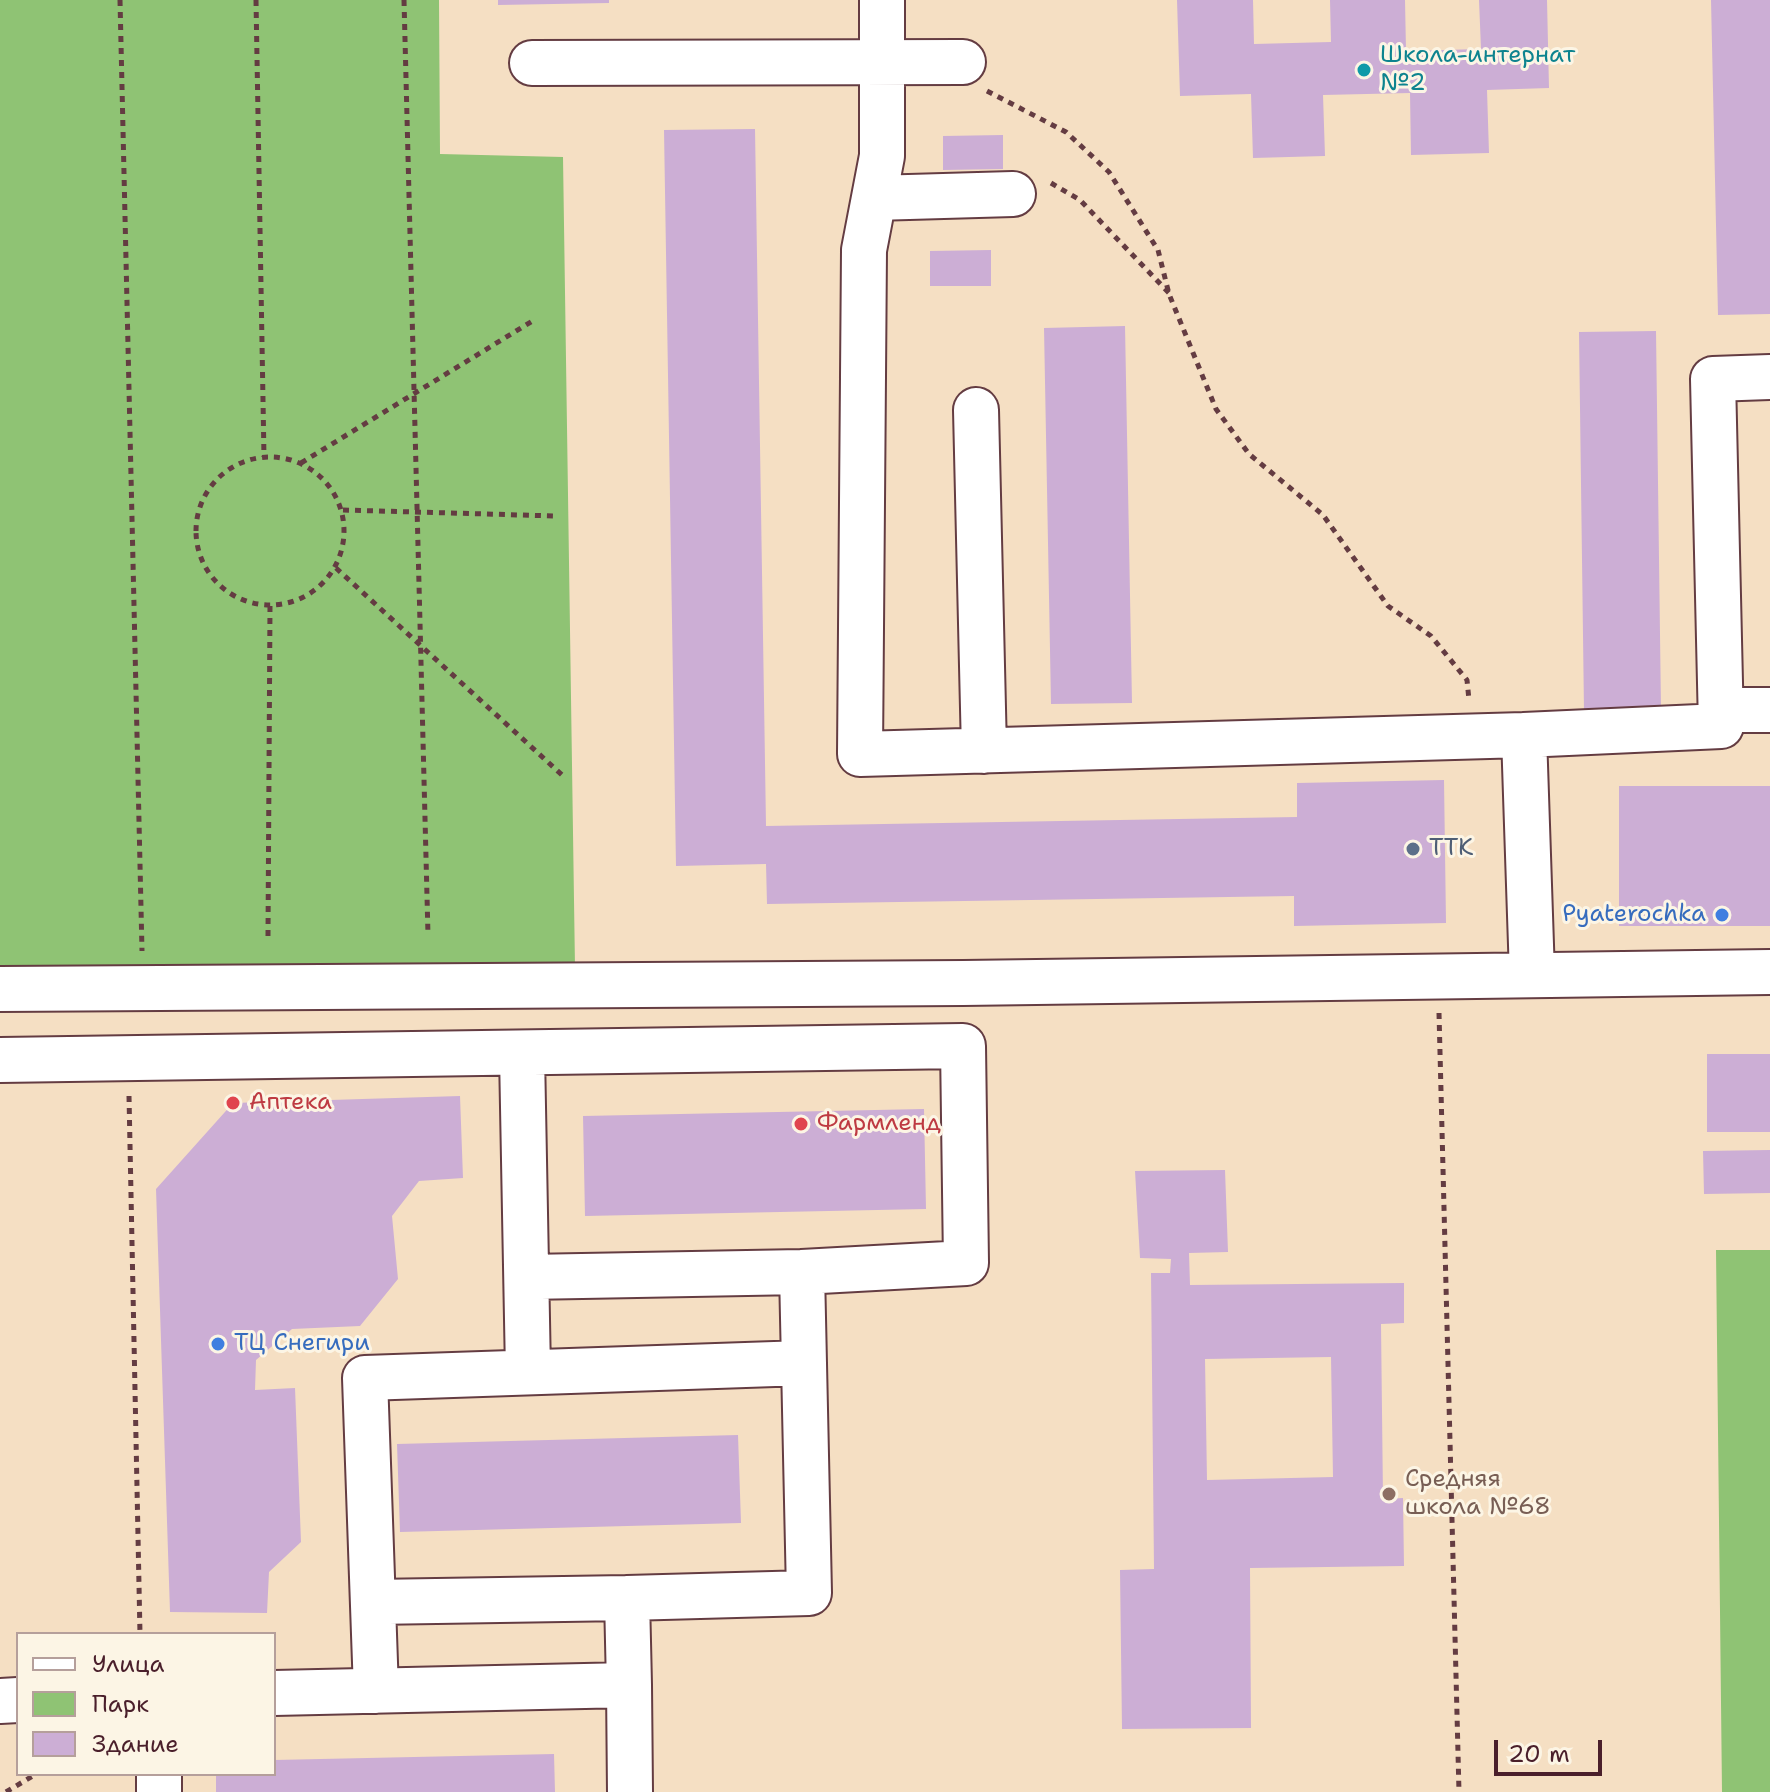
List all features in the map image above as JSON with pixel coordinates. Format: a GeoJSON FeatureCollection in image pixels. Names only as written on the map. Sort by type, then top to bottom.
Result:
{"type":"FeatureCollection","features":[{"type":"Feature","properties":{"kind":"street"},"geometry":{"type":"LineString","coordinates":[[882,0],[882,156],[864,250],[860,754],[1471,737],[1721,726],[1713,379],[1770,377]]}},
{"type":"Feature","properties":{"kind":"street"},"geometry":{"type":"LineString","coordinates":[[532,63],[963,62]]}},
{"type":"Feature","properties":{"kind":"street"},"geometry":{"type":"LineString","coordinates":[[874,198],[1013,194]]}},
{"type":"Feature","properties":{"kind":"street"},"geometry":{"type":"LineString","coordinates":[[976,410],[984,751]]}},
{"type":"Feature","properties":{"kind":"street"},"geometry":{"type":"LineString","coordinates":[[1721,710],[1770,710]]}},
{"type":"Feature","properties":{"kind":"street"},"geometry":{"type":"LineString","coordinates":[[1524,735],[1532,975]]}},
{"type":"Feature","properties":{"kind":"street"},"geometry":{"type":"LineString","coordinates":[[0,989],[963,983],[1770,972]]}},
{"type":"Feature","properties":{"kind":"street"},"geometry":{"type":"LineString","coordinates":[[527,1277],[802,1272],[966,1263],[963,983]]}},
{"type":"Feature","properties":{"kind":"street"},"geometry":{"type":"LineString","coordinates":[[0,1060],[963,1046]]}},
{"type":"Feature","properties":{"kind":"street"},"geometry":{"type":"LineString","coordinates":[[522,1054],[528,1372]]}},
{"type":"Feature","properties":{"kind":"street"},"geometry":{"type":"LineString","coordinates":[[373,1602],[809,1593],[802,1272]]}},
{"type":"Feature","properties":{"kind":"street"},"geometry":{"type":"LineString","coordinates":[[376,1691],[365,1378],[804,1363]]}},
{"type":"Feature","properties":{"kind":"street"},"geometry":{"type":"LineString","coordinates":[[627,1598],[630,1792]]}},
{"type":"Feature","properties":{"kind":"street"},"geometry":{"type":"LineString","coordinates":[[276,1693],[629,1685]]}},
{"type":"Feature","properties":{"kind":"path"},"geometry":{"type":"LineString","coordinates":[[120,0],[143,988]]}},
{"type":"Feature","properties":{"kind":"path"},"geometry":{"type":"LineString","coordinates":[[256,0],[264,457]]}},
{"type":"Feature","properties":{"kind":"path"},"geometry":{"type":"LineString","coordinates":[[404,0],[428,935]]}},
{"type":"Feature","properties":{"kind":"path"},"geometry":{"type":"LineString","coordinates":[[963,62],[985,90],[1066,132],[1109,172],[1158,250],[1169,294],[1216,409],[1249,454],[1323,515],[1388,606],[1431,636],[1467,680],[1471,737]]}},
{"type":"Feature","properties":{"kind":"path"},"geometry":{"type":"LineString","coordinates":[[1013,194],[1053,183],[1080,200],[1169,294]]}},
{"type":"Feature","properties":{"kind":"path"},"geometry":{"type":"LineString","coordinates":[[301,463],[534,320]]}},
{"type":"Feature","properties":{"kind":"path"},"geometry":{"type":"LineString","coordinates":[[264,457],[301,463],[323,477],[343,510],[345,536],[336,568],[319,588],[296,601],[270,606],[238,599],[217,584],[206,569],[197,545],[196,521],[204,496],[217,479],[238,463],[264,457]]}},
{"type":"Feature","properties":{"kind":"path"},"geometry":{"type":"LineString","coordinates":[[343,510],[557,516]]}},
{"type":"Feature","properties":{"kind":"path"},"geometry":{"type":"LineString","coordinates":[[336,568],[562,775]]}},
{"type":"Feature","properties":{"kind":"path"},"geometry":{"type":"LineString","coordinates":[[268,936],[270,606]]}},
{"type":"Feature","properties":{"kind":"path"},"geometry":{"type":"LineString","coordinates":[[1438,977],[1459,1792]]}},
{"type":"Feature","properties":{"kind":"path"},"geometry":{"type":"LineString","coordinates":[[128,1059],[140,1632]]}},
{"type":"Feature","properties":{"kind":"path"},"geometry":{"type":"LineString","coordinates":[[6,1792],[33,1776]]}},
{"type":"Feature","properties":{"kind":"green space"},"geometry":{"type":"Polygon","coordinates":[[[0,0],[439,0],[440,154],[563,157],[575,967],[0,977],[0,0]]]}},
{"type":"Feature","properties":{"kind":"green space"},"geometry":{"type":"Polygon","coordinates":[[[1716,1250],[1770,1250],[1770,1792],[1722,1792],[1716,1250]]]}},
{"type":"Feature","properties":{"kind":"building"},"geometry":{"type":"Polygon","coordinates":[[[498,0],[609,0],[609,3],[498,5],[498,0]]]}},
{"type":"Feature","properties":{"kind":"building","name":"Школа-интернат №2"},"geometry":{"type":"Polygon","coordinates":[[[1177,0],[1253,0],[1254,44],[1331,42],[1330,0],[1405,0],[1406,51],[1481,49],[1479,0],[1547,0],[1549,88],[1487,90],[1489,153],[1411,155],[1410,93],[1323,95],[1325,156],[1253,158],[1251,94],[1180,96],[1177,0]]]}},
{"type":"Feature","properties":{"kind":"building"},"geometry":{"type":"Polygon","coordinates":[[[1711,0],[1770,0],[1770,314],[1718,315],[1711,0]]]}},
{"type":"Feature","properties":{"kind":"building"},"geometry":{"type":"Polygon","coordinates":[[[755,129],[766,826],[1297,817],[1297,783],[1444,780],[1446,923],[1294,926],[1294,896],[767,904],[766,864],[676,866],[664,130],[755,129]]]}},
{"type":"Feature","properties":{"kind":"building"},"geometry":{"type":"Polygon","coordinates":[[[1003,135],[1003,169],[943,170],[943,136],[1003,135]]]}},
{"type":"Feature","properties":{"kind":"building"},"geometry":{"type":"Polygon","coordinates":[[[991,250],[991,286],[930,286],[930,251],[991,250]]]}},
{"type":"Feature","properties":{"kind":"building"},"geometry":{"type":"Polygon","coordinates":[[[1125,326],[1132,703],[1051,704],[1044,328],[1125,326]]]}},
{"type":"Feature","properties":{"kind":"building"},"geometry":{"type":"Polygon","coordinates":[[[1656,331],[1661,710],[1584,711],[1579,332],[1656,331]]]}},
{"type":"Feature","properties":{"kind":"building"},"geometry":{"type":"Polygon","coordinates":[[[1619,786],[1770,786],[1770,926],[1619,926],[1619,786]]]}},
{"type":"Feature","properties":{"kind":"building"},"geometry":{"type":"Polygon","coordinates":[[[1707,1054],[1770,1054],[1770,1132],[1707,1132],[1707,1054]]]}},
{"type":"Feature","properties":{"kind":"building","name":"ТЦ Снегири"},"geometry":{"type":"Polygon","coordinates":[[[460,1096],[463,1178],[419,1181],[392,1216],[398,1279],[360,1326],[292,1329],[256,1360],[255,1390],[295,1388],[301,1542],[269,1572],[267,1613],[170,1612],[156,1189],[233,1103],[460,1096]]]}},
{"type":"Feature","properties":{"kind":"building"},"geometry":{"type":"Polygon","coordinates":[[[924,1109],[926,1209],[585,1216],[583,1116],[924,1109]]]}},
{"type":"Feature","properties":{"kind":"building"},"geometry":{"type":"Polygon","coordinates":[[[1770,1150],[1770,1193],[1704,1194],[1703,1151],[1770,1150]]]}},
{"type":"Feature","properties":{"kind":"building"},"geometry":{"type":"Polygon","coordinates":[[[1225,1170],[1228,1252],[1189,1253],[1190,1285],[1404,1283],[1404,1323],[1381,1324],[1383,1499],[1403,1498],[1404,1566],[1250,1568],[1251,1728],[1122,1729],[1120,1570],[1154,1569],[1151,1273],[1170,1273],[1171,1259],[1140,1258],[1135,1171],[1225,1170]],[[1331,1357],[1205,1359],[1207,1480],[1333,1477],[1331,1357]]]}},
{"type":"Feature","properties":{"kind":"building"},"geometry":{"type":"Polygon","coordinates":[[[738,1435],[741,1523],[400,1532],[397,1444],[738,1435]]]}},
{"type":"Feature","properties":{"kind":"building"},"geometry":{"type":"Polygon","coordinates":[[[554,1754],[555,1792],[216,1792],[216,1776],[276,1776],[276,1760],[554,1754]]]}},
{"type":"Feature","properties":{"kind":"place","name":"Школа-интернат №2"},"geometry":{"type":"Point","coordinates":[1364,70]}},
{"type":"Feature","properties":{"kind":"place","name":"ТТК"},"geometry":{"type":"Point","coordinates":[1413,849]}},
{"type":"Feature","properties":{"kind":"place","name":"Pyaterochka"},"geometry":{"type":"Point","coordinates":[1722,915]}},
{"type":"Feature","properties":{"kind":"place","name":"Аптека"},"geometry":{"type":"Point","coordinates":[233,1103]}},
{"type":"Feature","properties":{"kind":"place","name":"Фармленд"},"geometry":{"type":"Point","coordinates":[801,1124]}},
{"type":"Feature","properties":{"kind":"place","name":"ТЦ Снегири"},"geometry":{"type":"Point","coordinates":[218,1344]}},
{"type":"Feature","properties":{"kind":"place","name":"Средняя школа №68"},"geometry":{"type":"Point","coordinates":[1389,1494]}}]}
